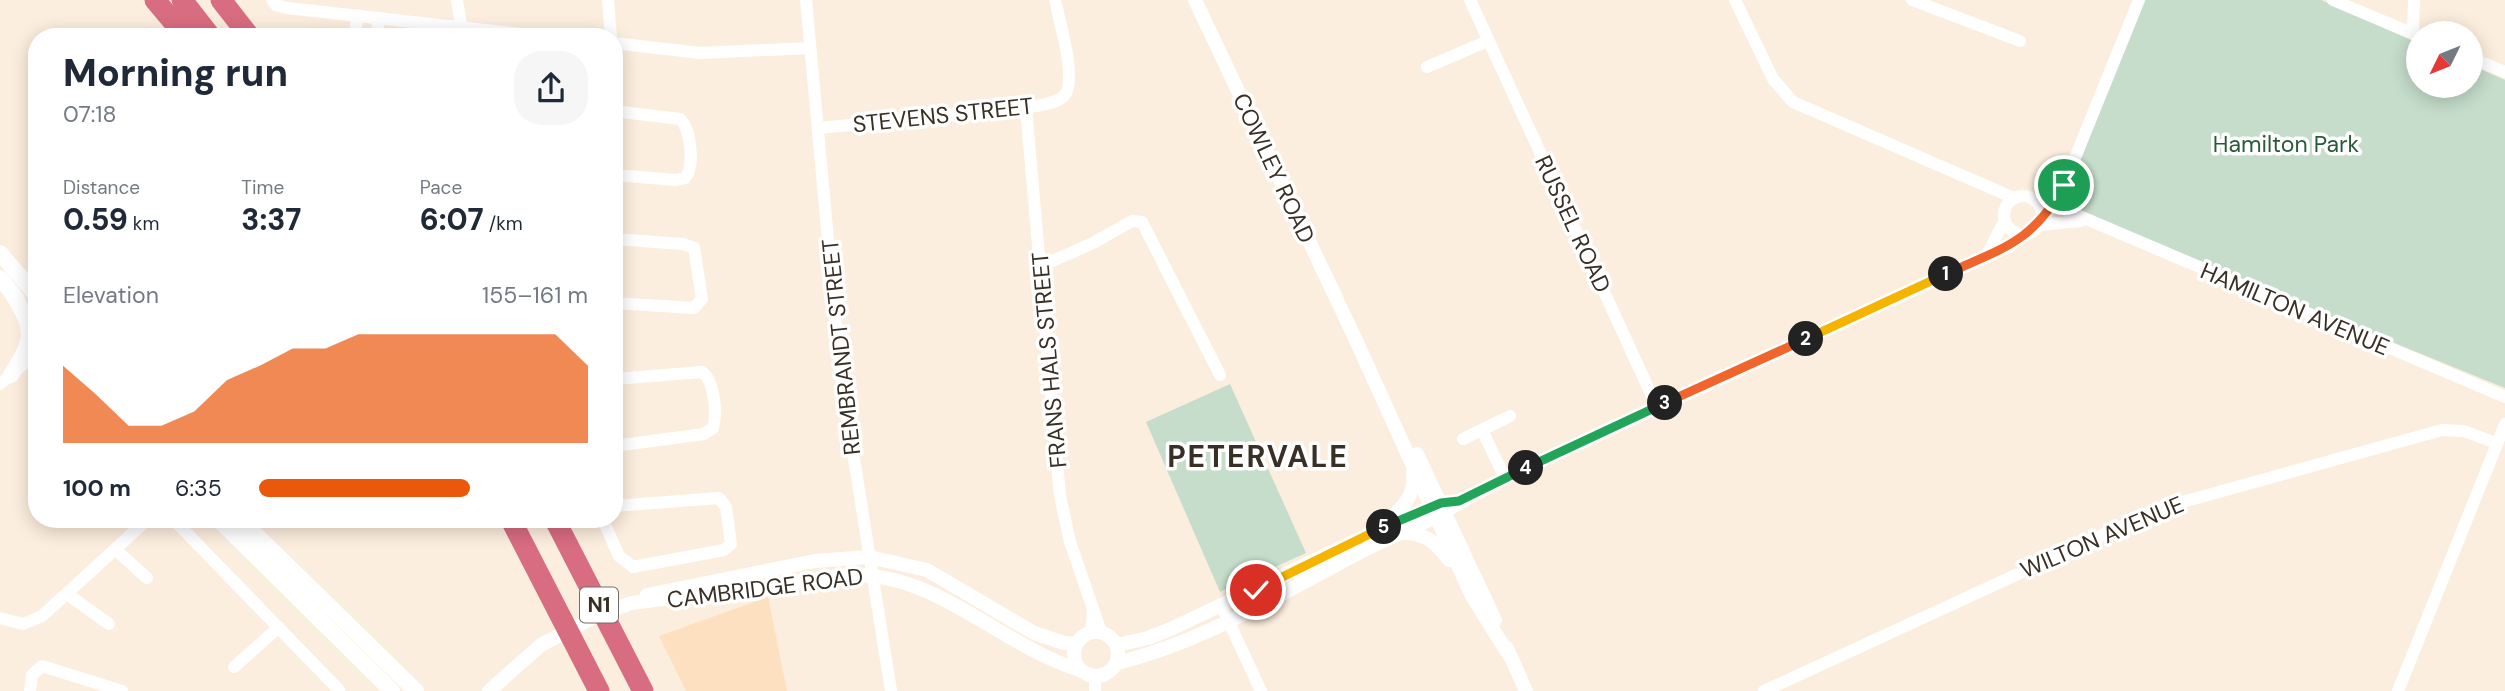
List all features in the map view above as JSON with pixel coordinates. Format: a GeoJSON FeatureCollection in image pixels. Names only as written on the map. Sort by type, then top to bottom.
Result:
{"type":"FeatureCollection","features":[{"type":"Feature","properties":{"kind":"highway"},"geometry":{"type":"LineString","coordinates":[[155,0],[178,28]]}},
{"type":"Feature","properties":{"kind":"highway"},"geometry":{"type":"LineString","coordinates":[[182,0],[204,28]]}},
{"type":"Feature","properties":{"kind":"highway"},"geometry":{"type":"LineString","coordinates":[[221,0],[243,28]]}},
{"type":"Feature","properties":{"kind":"highway","name":"N1"},"geometry":{"type":"LineString","coordinates":[[515,528],[599,691]]}},
{"type":"Feature","properties":{"kind":"highway","name":"N1"},"geometry":{"type":"LineString","coordinates":[[559,528],[643,691]]}},
{"type":"Feature","properties":{"kind":"main road"},"geometry":{"type":"LineString","coordinates":[[0,253],[28,286]]}},
{"type":"Feature","properties":{"kind":"main road"},"geometry":{"type":"LineString","coordinates":[[19,276],[28,283]]}},
{"type":"Feature","properties":{"kind":"main road"},"geometry":{"type":"LineString","coordinates":[[0,278],[28,312]]}},
{"type":"Feature","properties":{"kind":"main road"},"geometry":{"type":"LineString","coordinates":[[12,293],[28,322]]}},
{"type":"Feature","properties":{"kind":"main road"},"geometry":{"type":"LineString","coordinates":[[5,380],[25,352],[28,342]]}},
{"type":"Feature","properties":{"kind":"main road"},"geometry":{"type":"LineString","coordinates":[[227,528],[392,691]]}},
{"type":"Feature","properties":{"kind":"main road"},"geometry":{"type":"LineString","coordinates":[[249,528],[416,691]]}},
{"type":"Feature","properties":{"kind":"street"},"geometry":{"type":"LineString","coordinates":[[272,0],[281,7],[477,28]]}},
{"type":"Feature","properties":{"kind":"street"},"geometry":{"type":"LineString","coordinates":[[457,0],[461,26]]}},
{"type":"Feature","properties":{"kind":"street"},"geometry":{"type":"LineString","coordinates":[[608,0],[610,28]]}},
{"type":"Feature","properties":{"kind":"street","name":"REMBRANDT STREET"},"geometry":{"type":"LineString","coordinates":[[806,0],[820,128],[840,371],[891,691]]}},
{"type":"Feature","properties":{"kind":"street","name":"STEVENS STREET"},"geometry":{"type":"LineString","coordinates":[[820,128],[1026,108],[1051,103],[1065,95],[1071,81],[1055,0]]}},
{"type":"Feature","properties":{"kind":"street","name":"COWLEY ROAD"},"geometry":{"type":"LineString","coordinates":[[1195,0],[1410,460],[1505,640],[1509,655]]}},
{"type":"Feature","properties":{"kind":"street","name":"RUSSEL ROAD"},"geometry":{"type":"LineString","coordinates":[[1470,0],[1657,407]]}},
{"type":"Feature","properties":{"kind":"street"},"geometry":{"type":"LineString","coordinates":[[1735,0],[1773,79],[1793,102],[2014,198],[2032,199],[2053,190],[2066,179]]}},
{"type":"Feature","properties":{"kind":"street"},"geometry":{"type":"LineString","coordinates":[[1912,0],[2020,41]]}},
{"type":"Feature","properties":{"kind":"street"},"geometry":{"type":"LineString","coordinates":[[1438,510],[1228,622],[1149,655],[1117,663],[1095,684],[1080,670],[1074,657],[1076,644],[1096,632],[1117,645],[1147,638],[1380,528],[1459,501],[1657,407],[2010,246],[2040,222],[2066,179],[2139,0]]}},
{"type":"Feature","properties":{"kind":"street"},"geometry":{"type":"LineString","coordinates":[[2333,0],[2406,31]]}},
{"type":"Feature","properties":{"kind":"street"},"geometry":{"type":"LineString","coordinates":[[2414,0],[2415,21]]}},
{"type":"Feature","properties":{"kind":"street"},"geometry":{"type":"LineString","coordinates":[[356,28],[358,15]]}},
{"type":"Feature","properties":{"kind":"street"},"geometry":{"type":"LineString","coordinates":[[377,28],[379,18]]}},
{"type":"Feature","properties":{"kind":"street"},"geometry":{"type":"LineString","coordinates":[[1427,67],[1488,41]]}},
{"type":"Feature","properties":{"kind":"street"},"geometry":{"type":"LineString","coordinates":[[623,44],[700,53],[810,48]]}},
{"type":"Feature","properties":{"kind":"street"},"geometry":{"type":"LineString","coordinates":[[2483,63],[2505,72]]}},
{"type":"Feature","properties":{"kind":"street","name":"FRANS HALS STREET"},"geometry":{"type":"LineString","coordinates":[[1026,108],[1062,506],[1070,542],[1094,607],[1096,632]]}},
{"type":"Feature","properties":{"kind":"street"},"geometry":{"type":"LineString","coordinates":[[623,112],[680,119],[687,129],[690,170],[685,178],[677,180],[623,176]]}},
{"type":"Feature","properties":{"kind":"street"},"geometry":{"type":"LineString","coordinates":[[2066,179],[2066,201],[2079,218]]}},
{"type":"Feature","properties":{"kind":"street"},"geometry":{"type":"LineString","coordinates":[[1991,188],[2011,229],[2026,233]]}},
{"type":"Feature","properties":{"kind":"street"},"geometry":{"type":"LineString","coordinates":[[1986,256],[2014,198]]}},
{"type":"Feature","properties":{"kind":"street"},"geometry":{"type":"LineString","coordinates":[[2032,199],[2040,208],[2040,222]]}},
{"type":"Feature","properties":{"kind":"street","name":"HAMILTON AVENUE"},"geometry":{"type":"LineString","coordinates":[[2032,199],[2505,397]]}},
{"type":"Feature","properties":{"kind":"street","name":"HAMILTON AVENUE"},"geometry":{"type":"LineString","coordinates":[[2040,222],[2079,218]]}},
{"type":"Feature","properties":{"kind":"street"},"geometry":{"type":"LineString","coordinates":[[1041,266],[1132,222],[1142,222],[1149,231],[1220,375]]}},
{"type":"Feature","properties":{"kind":"street"},"geometry":{"type":"LineString","coordinates":[[623,240],[683,244],[694,248],[702,299],[699,306],[687,308],[623,304]]}},
{"type":"Feature","properties":{"kind":"street","name":"COWLEY ROAD"},"geometry":{"type":"LineString","coordinates":[[1354,336],[1365,349],[1438,510],[1472,597],[1509,655],[1526,691]]}},
{"type":"Feature","properties":{"kind":"street"},"geometry":{"type":"LineString","coordinates":[[5,380],[28,364]]}},
{"type":"Feature","properties":{"kind":"street"},"geometry":{"type":"LineString","coordinates":[[623,378],[702,372],[711,383],[715,418],[713,428],[704,434],[623,445]]}},
{"type":"Feature","properties":{"kind":"street"},"geometry":{"type":"LineString","coordinates":[[1463,439],[1510,416]]}},
{"type":"Feature","properties":{"kind":"street"},"geometry":{"type":"LineString","coordinates":[[2399,691],[2505,424]]}},
{"type":"Feature","properties":{"kind":"street"},"geometry":{"type":"LineString","coordinates":[[1482,430],[1505,478]]}},
{"type":"Feature","properties":{"kind":"street","name":"WILTON AVENUE"},"geometry":{"type":"LineString","coordinates":[[1764,691],[2161,508],[2442,430],[2464,431],[2496,443]]}},
{"type":"Feature","properties":{"kind":"street"},"geometry":{"type":"LineString","coordinates":[[1380,528],[1413,492],[1410,460]]}},
{"type":"Feature","properties":{"kind":"street"},"geometry":{"type":"LineString","coordinates":[[607,528],[619,556],[633,567],[724,550],[731,544],[726,507],[719,498],[623,505]]}},
{"type":"Feature","properties":{"kind":"street"},"geometry":{"type":"LineString","coordinates":[[0,618],[23,624],[34,621],[137,528]]}},
{"type":"Feature","properties":{"kind":"street"},"geometry":{"type":"LineString","coordinates":[[182,528],[339,690]]}},
{"type":"Feature","properties":{"kind":"street"},"geometry":{"type":"LineString","coordinates":[[1399,533],[1416,534],[1432,540],[1472,597]]}},
{"type":"Feature","properties":{"kind":"street"},"geometry":{"type":"LineString","coordinates":[[115,548],[147,578]]}},
{"type":"Feature","properties":{"kind":"street","name":"CAMBRIDGE ROAD"},"geometry":{"type":"LineString","coordinates":[[489,691],[516,664],[541,645],[592,618],[634,603],[649,594],[832,558],[869,557],[908,563],[927,570],[1034,633],[1076,644]]}},
{"type":"Feature","properties":{"kind":"street","name":"CAMBRIDGE ROAD"},"geometry":{"type":"LineString","coordinates":[[634,603],[653,603],[828,576],[872,575],[910,582],[1030,651],[1080,670]]}},
{"type":"Feature","properties":{"kind":"street"},"geometry":{"type":"LineString","coordinates":[[66,594],[109,624]]}},
{"type":"Feature","properties":{"kind":"street"},"geometry":{"type":"LineString","coordinates":[[1221,605],[1261,691]]}},
{"type":"Feature","properties":{"kind":"street"},"geometry":{"type":"LineString","coordinates":[[234,667],[279,627]]}},
{"type":"Feature","properties":{"kind":"street"},"geometry":{"type":"LineString","coordinates":[[1117,645],[1117,663]]}},
{"type":"Feature","properties":{"kind":"street"},"geometry":{"type":"LineString","coordinates":[[30,691],[32,675],[42,666],[122,691]]}},
{"type":"Feature","properties":{"kind":"shaded area"},"geometry":{"type":"Polygon","coordinates":[[[768,597],[787,691],[686,691],[659,636],[768,597]]]}},
{"type":"Feature","properties":{"kind":"green space","name":"Hamilton Park"},"geometry":{"type":"Polygon","coordinates":[[[2141,0],[2321,0],[2406,38],[2406,98],[2483,98],[2483,70],[2505,80],[2505,388],[2082,216],[2069,200],[2068,192],[2141,0]]]}},
{"type":"Feature","properties":{"kind":"green space"},"geometry":{"type":"Polygon","coordinates":[[[1230,384],[1306,553],[1220,592],[1146,422],[1230,384]]]}},
{"type":"Feature","properties":{"kind":"district","name":"PETERVALE"},"geometry":{"type":"Point","coordinates":[1258,456]}},
{"type":"Feature","properties":{"kind":"route"},"geometry":{"type":"LineString","coordinates":[[1256,590],[1380,528],[1441,503],[1459,501],[1657,407],[2010,246],[2039,225],[2064,185]]}}]}
